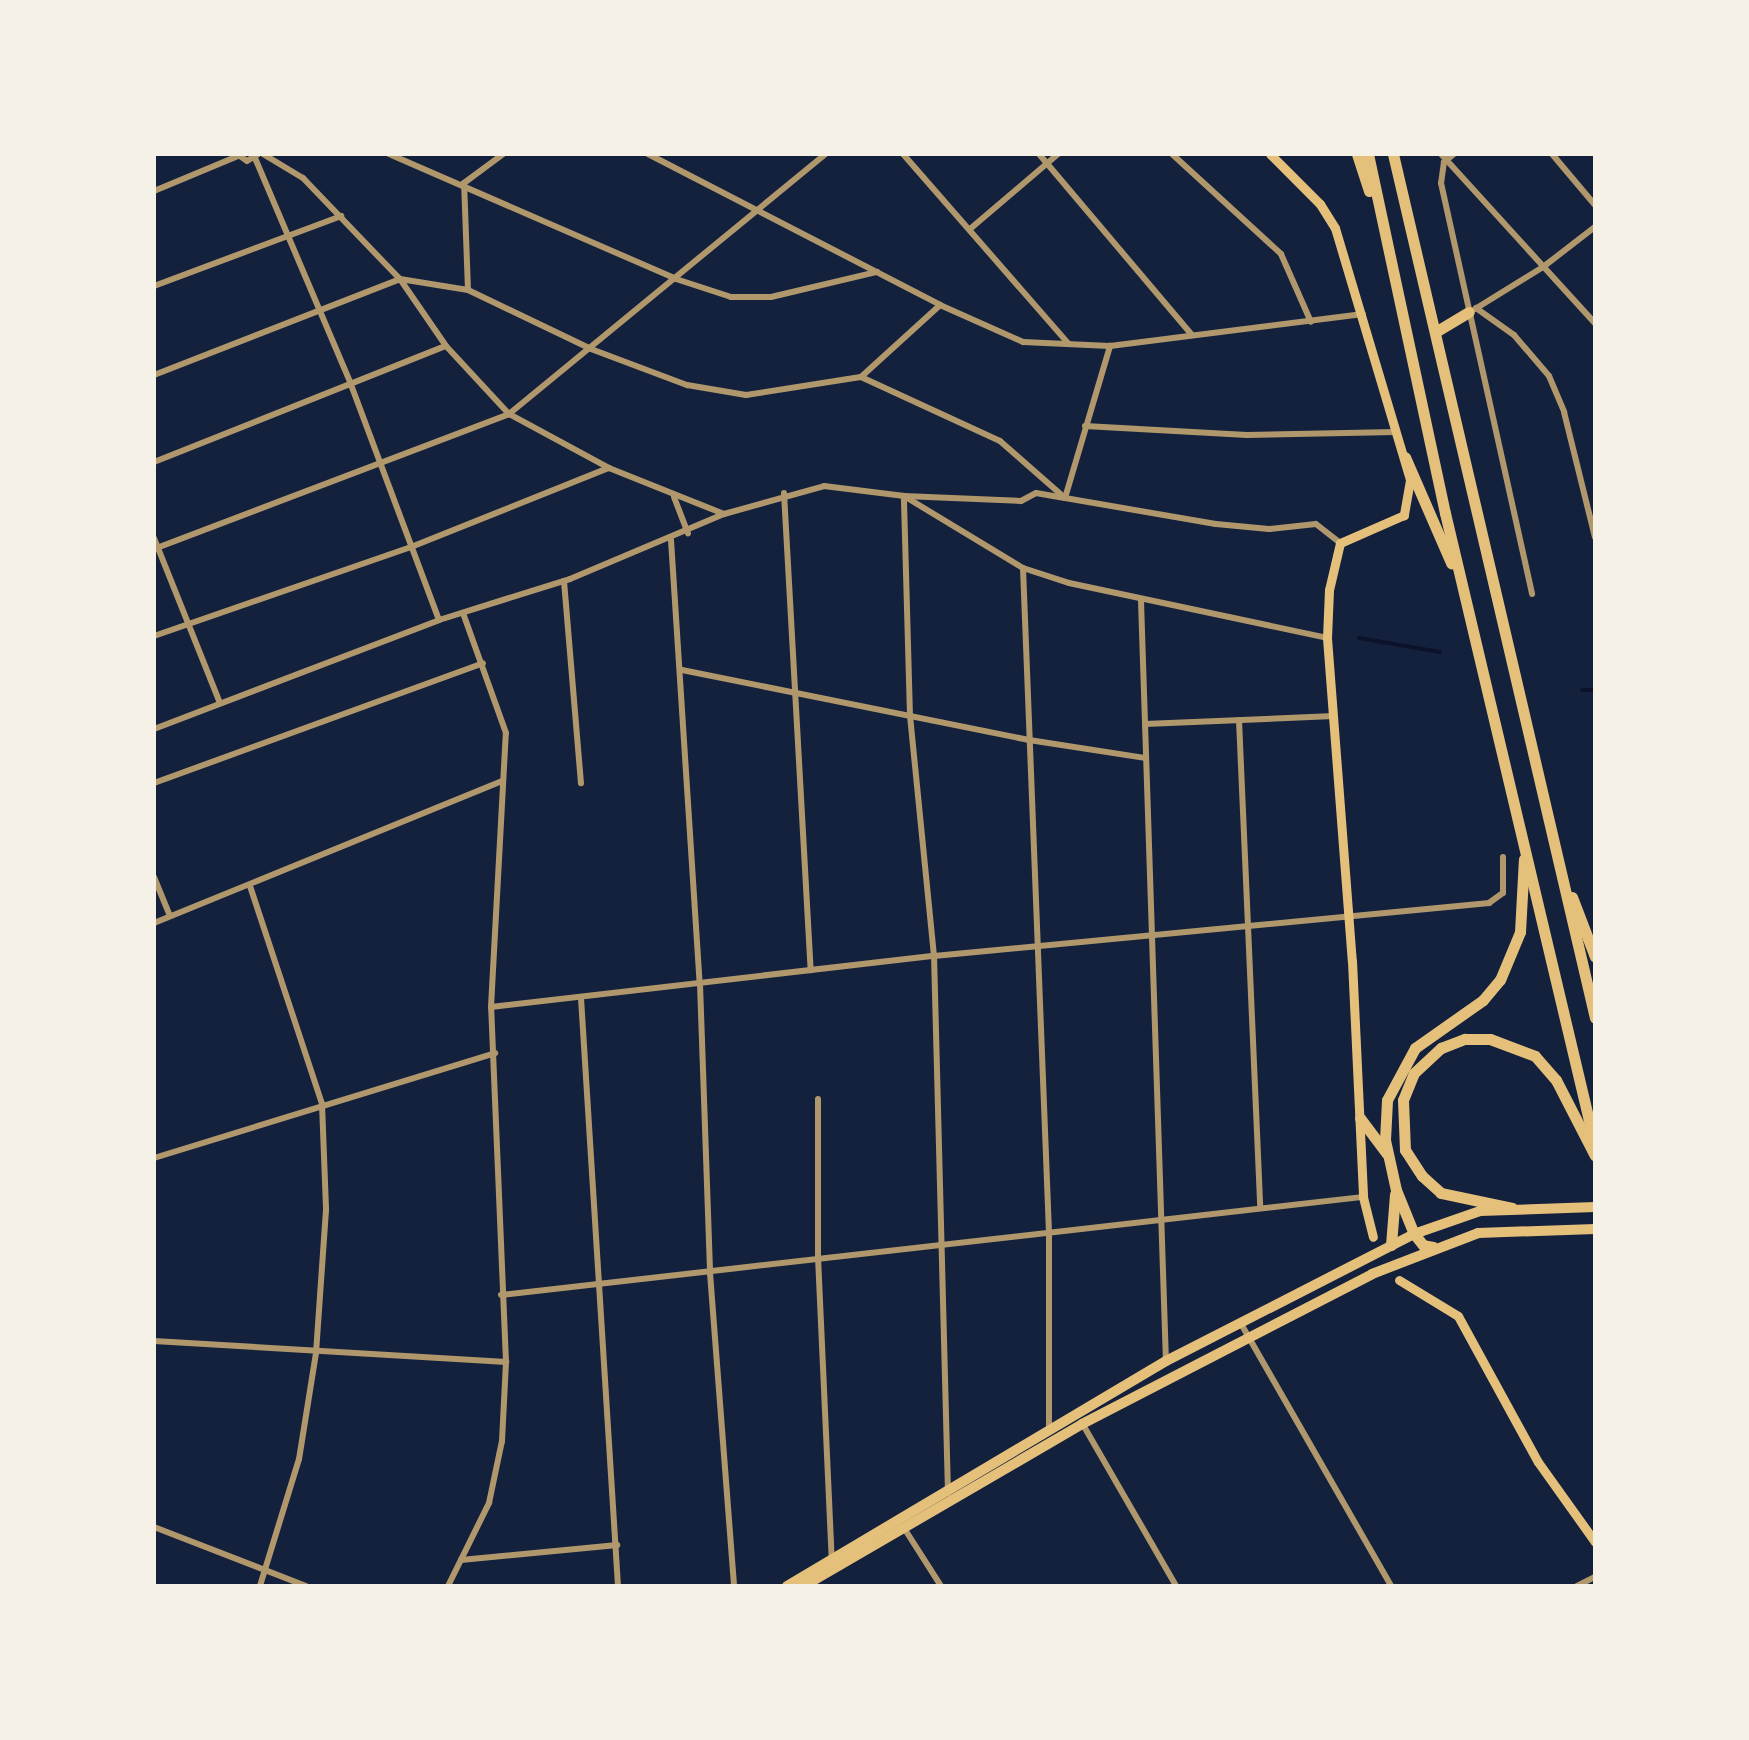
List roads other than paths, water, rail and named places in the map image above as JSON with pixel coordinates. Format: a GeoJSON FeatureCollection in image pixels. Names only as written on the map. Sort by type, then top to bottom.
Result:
{"type":"FeatureCollection","features":[{"type":"Feature","properties":{"kind":"highway"},"geometry":{"type":"LineString","coordinates":[[1357,154],[1389,250]]}},
{"type":"Feature","properties":{"kind":"highway"},"geometry":{"type":"LineString","coordinates":[[1368,154],[1465,598],[1595,1146]]}},
{"type":"Feature","properties":{"kind":"highway"},"geometry":{"type":"LineString","coordinates":[[1393,154],[1437,331],[1595,1018]]}},
{"type":"Feature","properties":{"kind":"highway"},"geometry":{"type":"LineString","coordinates":[[1437,331],[1472,310]]}},
{"type":"Feature","properties":{"kind":"highway"},"geometry":{"type":"LineString","coordinates":[[1405,457],[1465,598]]}},
{"type":"Feature","properties":{"kind":"highway"},"geometry":{"type":"LineString","coordinates":[[1433,1247],[1423,1245],[1414,1234],[1396,1190],[1387,1155],[1385,1114],[1402,1066],[1421,1043],[1492,992],[1513,955],[1523,909],[1524,847]]}},
{"type":"Feature","properties":{"kind":"highway"},"geometry":{"type":"LineString","coordinates":[[1557,862],[1595,957]]}},
{"type":"Feature","properties":{"kind":"highway"},"geometry":{"type":"LineString","coordinates":[[1512,1208],[1441,1193],[1422,1176],[1405,1150],[1403,1100],[1414,1073],[1441,1048],[1465,1039],[1490,1039],[1535,1056],[1556,1080],[1595,1156]]}},
{"type":"Feature","properties":{"kind":"highway"},"geometry":{"type":"LineString","coordinates":[[1360,1118],[1387,1155]]}},
{"type":"Feature","properties":{"kind":"highway"},"geometry":{"type":"LineString","coordinates":[[1391,1245],[1396,1190]]}},
{"type":"Feature","properties":{"kind":"main road"},"geometry":{"type":"LineString","coordinates":[[1270,154],[1329,217],[1363,314],[1405,457],[1410,499],[1404,515],[1340,543],[1330,578],[1327,638],[1349,915],[1363,1197],[1373,1237]]}},
{"type":"Feature","properties":{"kind":"main road"},"geometry":{"type":"LineString","coordinates":[[948,1499],[1075,1414],[1166,1361],[1414,1234],[1468,1214],[1512,1208],[1595,1207]]}},
{"type":"Feature","properties":{"kind":"main road"},"geometry":{"type":"LineString","coordinates":[[787,1586],[1246,1335],[1433,1247],[1478,1233],[1595,1229]]}},
{"type":"Feature","properties":{"kind":"main road"},"geometry":{"type":"LineString","coordinates":[[1399,1280],[1458,1316],[1538,1462],[1595,1542]]}},
{"type":"Feature","properties":{"kind":"main road"},"geometry":{"type":"LineString","coordinates":[[804,1586],[834,1563]]}},
{"type":"Feature","properties":{"kind":"street"},"geometry":{"type":"LineString","coordinates":[[389,154],[464,183],[676,279],[731,297],[771,297],[878,272]]}},
{"type":"Feature","properties":{"kind":"street"},"geometry":{"type":"LineString","coordinates":[[464,183],[503,154]]}},
{"type":"Feature","properties":{"kind":"street"},"geometry":{"type":"LineString","coordinates":[[648,154],[940,305],[1023,342],[1110,346],[1363,314]]}},
{"type":"Feature","properties":{"kind":"street"},"geometry":{"type":"LineString","coordinates":[[156,548],[509,414],[826,154]]}},
{"type":"Feature","properties":{"kind":"street"},"geometry":{"type":"LineString","coordinates":[[903,154],[1068,343]]}},
{"type":"Feature","properties":{"kind":"street"},"geometry":{"type":"LineString","coordinates":[[1039,154],[1192,335]]}},
{"type":"Feature","properties":{"kind":"street"},"geometry":{"type":"LineString","coordinates":[[970,229],[1058,154]]}},
{"type":"Feature","properties":{"kind":"street"},"geometry":{"type":"LineString","coordinates":[[1172,154],[1281,254],[1311,322]]}},
{"type":"Feature","properties":{"kind":"street"},"geometry":{"type":"LineString","coordinates":[[1441,154],[1444,162],[1595,323]]}},
{"type":"Feature","properties":{"kind":"street"},"geometry":{"type":"LineString","coordinates":[[1454,154],[1444,162],[1441,183],[1472,310],[1532,594]]}},
{"type":"Feature","properties":{"kind":"street"},"geometry":{"type":"LineString","coordinates":[[1552,154],[1595,205]]}},
{"type":"Feature","properties":{"kind":"street"},"geometry":{"type":"LineString","coordinates":[[154,191],[237,155],[259,155],[303,178],[400,279],[446,346],[509,414],[609,468],[674,497],[724,514]]}},
{"type":"Feature","properties":{"kind":"street"},"geometry":{"type":"LineString","coordinates":[[259,155],[289,237],[350,382],[439,620]]}},
{"type":"Feature","properties":{"kind":"street"},"geometry":{"type":"LineString","coordinates":[[464,183],[468,290]]}},
{"type":"Feature","properties":{"kind":"street"},"geometry":{"type":"LineString","coordinates":[[154,286],[341,216]]}},
{"type":"Feature","properties":{"kind":"street"},"geometry":{"type":"LineString","coordinates":[[1472,310],[1543,267],[1595,227]]}},
{"type":"Feature","properties":{"kind":"street"},"geometry":{"type":"LineString","coordinates":[[154,375],[400,279],[468,290],[591,349],[687,385],[746,395],[861,377],[940,305]]}},
{"type":"Feature","properties":{"kind":"street"},"geometry":{"type":"LineString","coordinates":[[1472,310],[1514,335],[1549,376],[1564,412],[1595,537]]}},
{"type":"Feature","properties":{"kind":"street"},"geometry":{"type":"LineString","coordinates":[[154,462],[446,346]]}},
{"type":"Feature","properties":{"kind":"street"},"geometry":{"type":"LineString","coordinates":[[1065,498],[1110,346]]}},
{"type":"Feature","properties":{"kind":"street"},"geometry":{"type":"LineString","coordinates":[[861,377],[1000,441],[1065,498]]}},
{"type":"Feature","properties":{"kind":"street"},"geometry":{"type":"LineString","coordinates":[[1085,426],[1247,435],[1396,432]]}},
{"type":"Feature","properties":{"kind":"street"},"geometry":{"type":"LineString","coordinates":[[154,636],[411,547],[609,468]]}},
{"type":"Feature","properties":{"kind":"street"},"geometry":{"type":"LineString","coordinates":[[154,729],[439,620],[564,581],[688,533],[724,514],[784,493],[851,486],[904,496],[1021,501],[1036,493],[1216,524],[1269,529],[1316,524],[1340,543]]}},
{"type":"Feature","properties":{"kind":"street"},"geometry":{"type":"LineString","coordinates":[[784,493],[799,693],[811,970]]}},
{"type":"Feature","properties":{"kind":"street"},"geometry":{"type":"LineString","coordinates":[[904,496],[1023,568],[1141,601],[1327,638]]}},
{"type":"Feature","properties":{"kind":"street"},"geometry":{"type":"LineString","coordinates":[[904,496],[910,716],[934,956],[939,1245],[948,1499]]}},
{"type":"Feature","properties":{"kind":"street"},"geometry":{"type":"LineString","coordinates":[[674,497],[688,533]]}},
{"type":"Feature","properties":{"kind":"street"},"geometry":{"type":"LineString","coordinates":[[154,538],[220,703]]}},
{"type":"Feature","properties":{"kind":"street"},"geometry":{"type":"LineString","coordinates":[[671,540],[682,670],[700,984],[710,1273],[734,1586]]}},
{"type":"Feature","properties":{"kind":"street"},"geometry":{"type":"LineString","coordinates":[[1023,568],[1049,1233],[1049,1443]]}},
{"type":"Feature","properties":{"kind":"street"},"geometry":{"type":"LineString","coordinates":[[564,581],[581,783]]}},
{"type":"Feature","properties":{"kind":"street"},"geometry":{"type":"LineString","coordinates":[[1141,601],[1149,935],[1166,1361]]}},
{"type":"Feature","properties":{"kind":"street"},"geometry":{"type":"LineString","coordinates":[[448,1586],[489,1503],[502,1441],[506,1362],[491,1007],[500,782],[506,733],[463,613]]}},
{"type":"Feature","properties":{"kind":"street"},"geometry":{"type":"LineString","coordinates":[[154,783],[483,663]]}},
{"type":"Feature","properties":{"kind":"street"},"geometry":{"type":"LineString","coordinates":[[682,670],[1029,740],[1145,758]]}},
{"type":"Feature","properties":{"kind":"street"},"geometry":{"type":"LineString","coordinates":[[1145,724],[1334,716]]}},
{"type":"Feature","properties":{"kind":"street"},"geometry":{"type":"LineString","coordinates":[[1239,720],[1260,1208]]}},
{"type":"Feature","properties":{"kind":"street"},"geometry":{"type":"LineString","coordinates":[[154,923],[500,782]]}},
{"type":"Feature","properties":{"kind":"street"},"geometry":{"type":"LineString","coordinates":[[491,1007],[934,956],[1495,901],[1503,893],[1503,857]]}},
{"type":"Feature","properties":{"kind":"street"},"geometry":{"type":"LineString","coordinates":[[154,877],[170,916]]}},
{"type":"Feature","properties":{"kind":"street"},"geometry":{"type":"LineString","coordinates":[[250,886],[322,1104],[326,1210],[316,1353],[299,1459],[260,1586]]}},
{"type":"Feature","properties":{"kind":"street"},"geometry":{"type":"LineString","coordinates":[[581,998],[618,1586]]}},
{"type":"Feature","properties":{"kind":"street"},"geometry":{"type":"LineString","coordinates":[[154,1158],[495,1053]]}},
{"type":"Feature","properties":{"kind":"street"},"geometry":{"type":"LineString","coordinates":[[818,1099],[818,1257],[834,1563]]}},
{"type":"Feature","properties":{"kind":"street"},"geometry":{"type":"LineString","coordinates":[[501,1295],[1363,1197]]}},
{"type":"Feature","properties":{"kind":"street"},"geometry":{"type":"LineString","coordinates":[[1240,1321],[1391,1586]]}},
{"type":"Feature","properties":{"kind":"street"},"geometry":{"type":"LineString","coordinates":[[154,1341],[506,1362]]}},
{"type":"Feature","properties":{"kind":"street"},"geometry":{"type":"LineString","coordinates":[[1075,1414],[1176,1586]]}},
{"type":"Feature","properties":{"kind":"street"},"geometry":{"type":"LineString","coordinates":[[902,1524],[941,1586]]}},
{"type":"Feature","properties":{"kind":"street"},"geometry":{"type":"LineString","coordinates":[[154,1527],[306,1586]]}},
{"type":"Feature","properties":{"kind":"street"},"geometry":{"type":"LineString","coordinates":[[461,1560],[617,1545]]}},
{"type":"Feature","properties":{"kind":"street"},"geometry":{"type":"LineString","coordinates":[[1577,1586],[1595,1577]]}},
{"type":"Feature","properties":{"kind":"waterway"},"geometry":{"type":"LineString","coordinates":[[1359,638],[1440,652]]}},
{"type":"Feature","properties":{"kind":"waterway"},"geometry":{"type":"LineString","coordinates":[[1582,690],[1595,690]]}}]}
